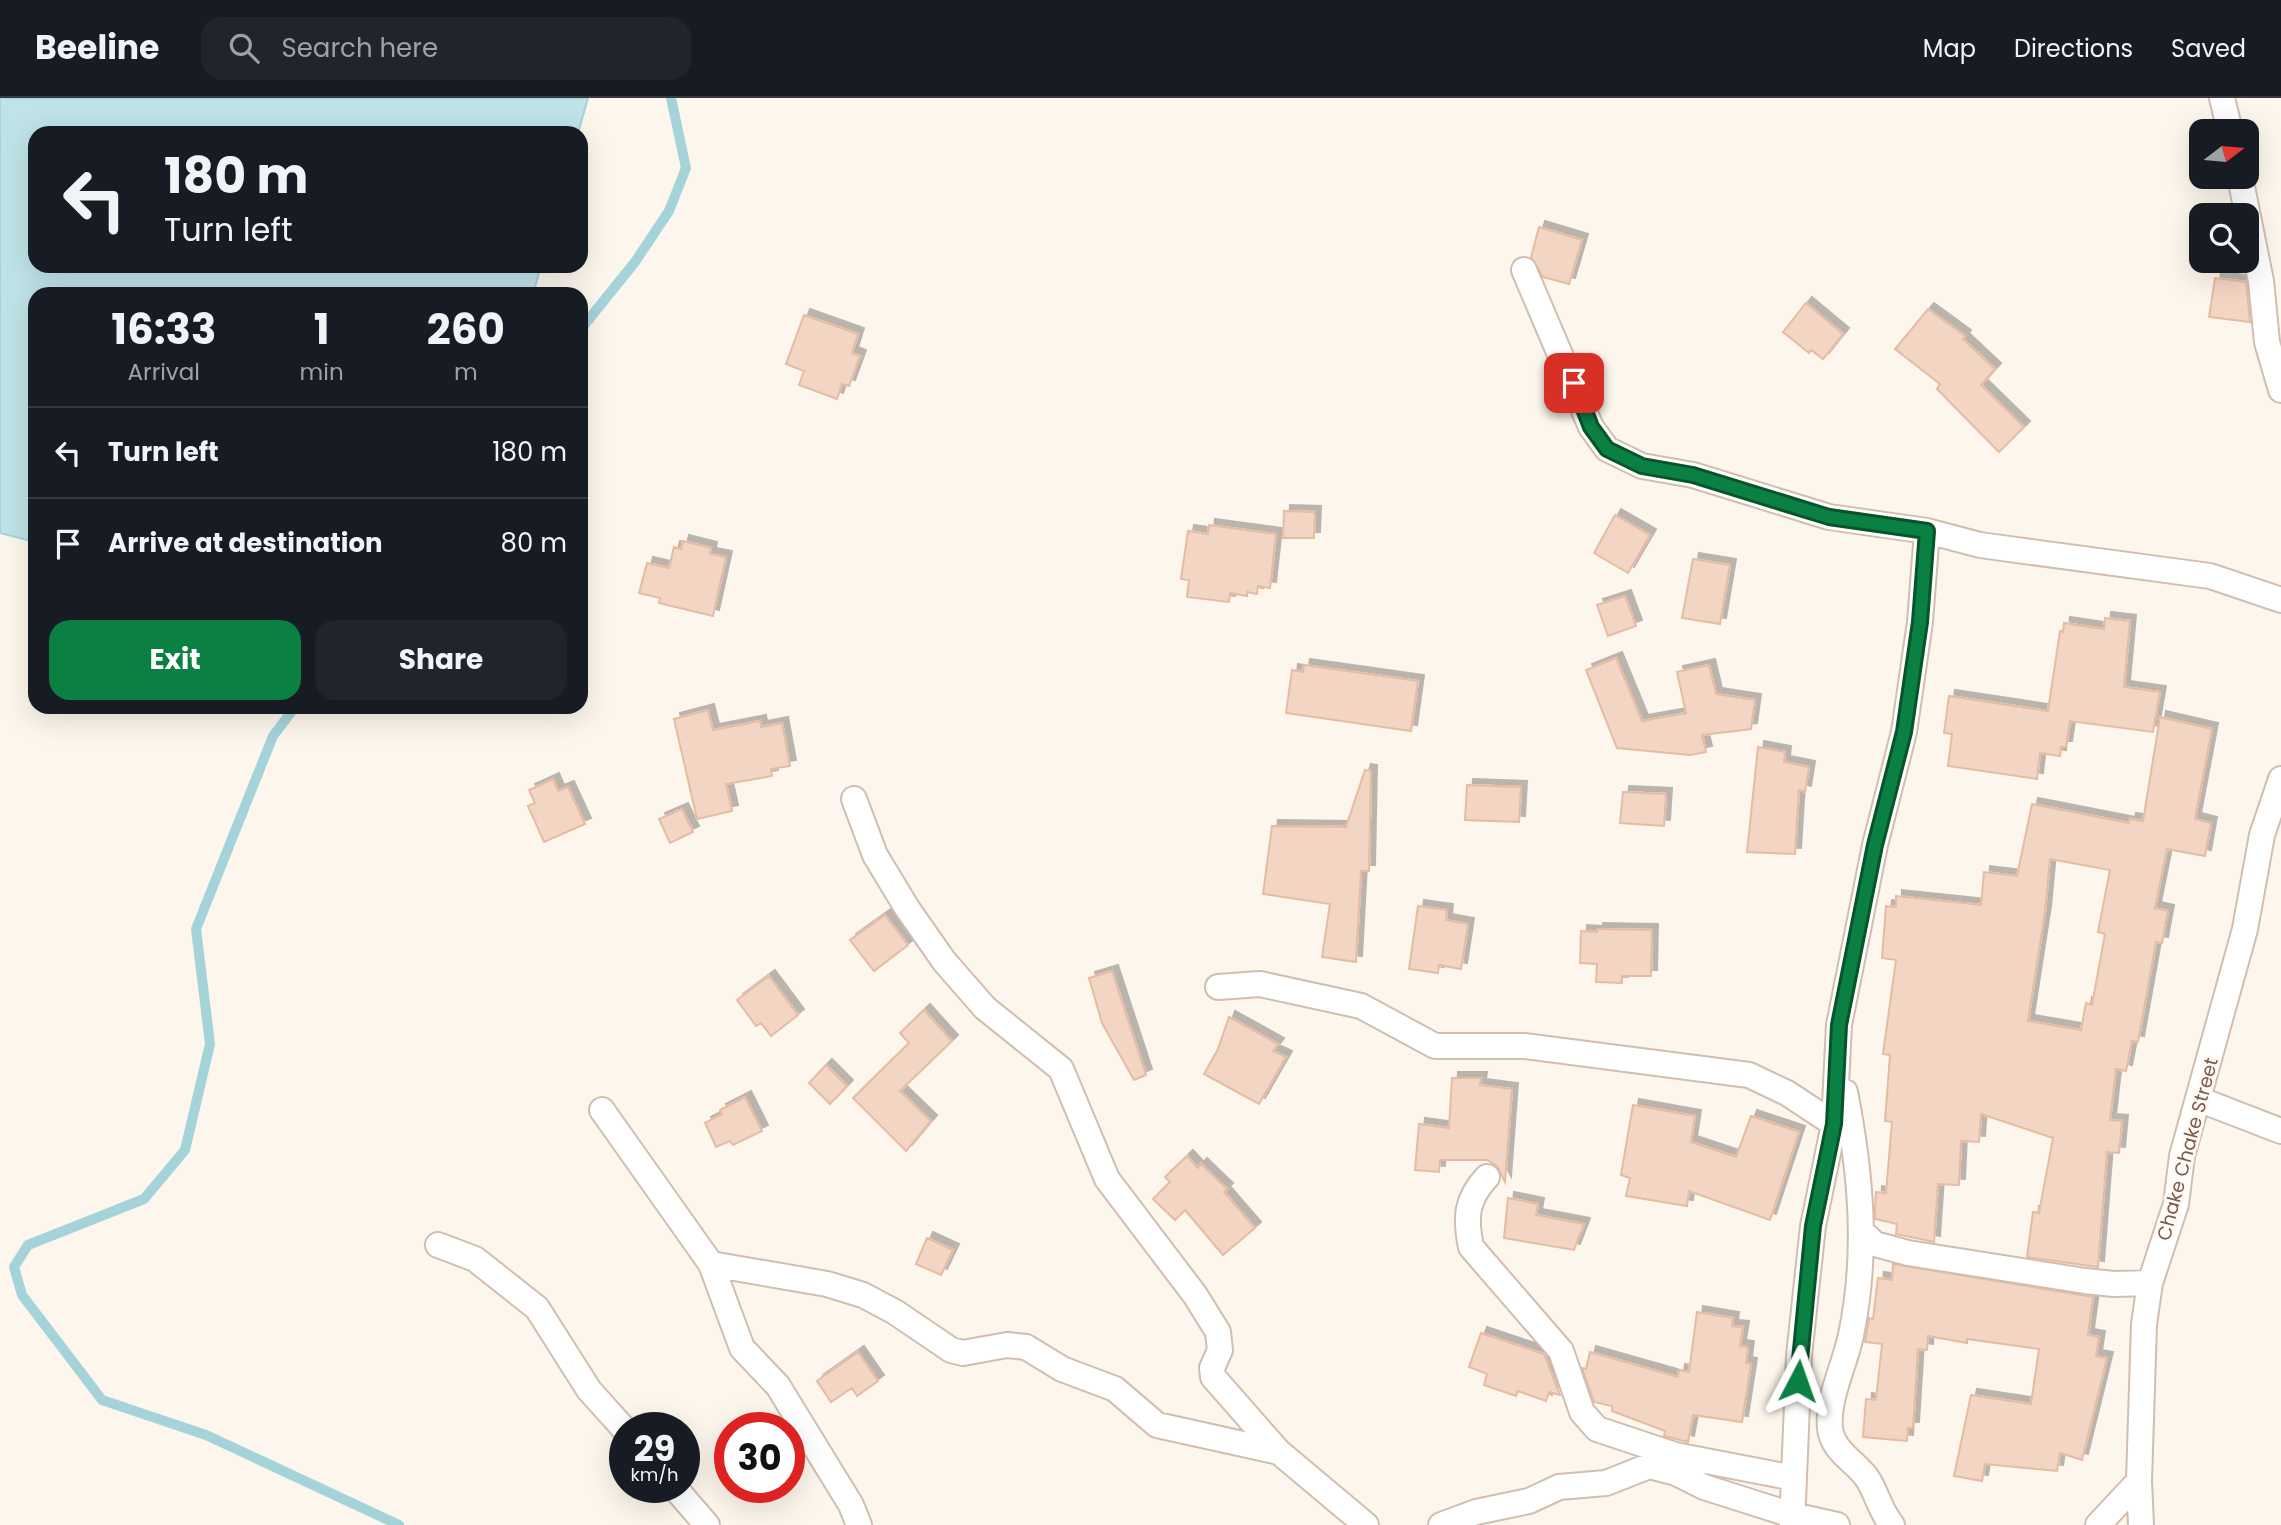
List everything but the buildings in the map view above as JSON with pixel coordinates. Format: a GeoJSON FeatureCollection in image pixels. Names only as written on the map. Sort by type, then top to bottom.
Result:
{"type":"FeatureCollection","features":[{"type":"Feature","properties":{"kind":"street"},"geometry":{"type":"LineString","coordinates":[[2222,98],[2227,119]]}},
{"type":"Feature","properties":{"kind":"street"},"geometry":{"type":"LineString","coordinates":[[2242,189],[2261,281],[2267,342],[2281,390]]}},
{"type":"Feature","properties":{"kind":"street"},"geometry":{"type":"LineString","coordinates":[[1524,270],[1591,427],[1607,449],[1642,466],[1693,475],[1829,517],[1927,531],[1980,545],[2210,576],[2281,600]]}},
{"type":"Feature","properties":{"kind":"street"},"geometry":{"type":"LineString","coordinates":[[1792,1520],[1799,1356],[1813,1226],[1834,1124],[1839,1025],[1875,845],[1904,732],[1920,622],[1927,531]]}},
{"type":"Feature","properties":{"kind":"street","name":"Chake Chake Street"},"geometry":{"type":"LineString","coordinates":[[2141,1525],[2139,1481],[2144,1324],[2150,1283],[2176,1204],[2182,1156],[2245,929],[2262,835],[2281,779]]}},
{"type":"Feature","properties":{"kind":"street"},"geometry":{"type":"LineString","coordinates":[[854,799],[876,855],[907,908],[944,961],[985,1008],[1061,1069],[1107,1179],[1195,1295],[1218,1332],[1220,1350],[1212,1368],[1213,1377],[1279,1452],[1366,1525]]}},
{"type":"Feature","properties":{"kind":"street"},"geometry":{"type":"LineString","coordinates":[[1218,987],[1261,984],[1360,1006],[1435,1046],[1524,1046],[1749,1075],[1787,1093],[1834,1124]]}},
{"type":"Feature","properties":{"kind":"street"},"geometry":{"type":"LineString","coordinates":[[1838,1051],[1854,1138],[1862,1232],[1851,1335],[1832,1407],[1830,1428],[1840,1450],[1866,1476],[1878,1505],[1892,1525]]}},
{"type":"Feature","properties":{"kind":"street"},"geometry":{"type":"LineString","coordinates":[[2198,1099],[2281,1131]]}},
{"type":"Feature","properties":{"kind":"street"},"geometry":{"type":"LineString","coordinates":[[602,1110],[711,1264],[742,1348],[778,1386],[851,1505],[859,1525]]}},
{"type":"Feature","properties":{"kind":"street"},"geometry":{"type":"LineString","coordinates":[[1487,1177],[1472,1193],[1468,1220],[1471,1247],[1561,1351],[1582,1412],[1589,1423],[1622,1438],[1675,1455],[1794,1478]]}},
{"type":"Feature","properties":{"kind":"street"},"geometry":{"type":"LineString","coordinates":[[1862,1232],[1875,1244],[1908,1253],[1999,1265],[2085,1281],[2114,1284],[2150,1283]]}},
{"type":"Feature","properties":{"kind":"street"},"geometry":{"type":"LineString","coordinates":[[438,1245],[475,1259],[537,1308],[589,1390],[609,1412]]}},
{"type":"Feature","properties":{"kind":"street"},"geometry":{"type":"LineString","coordinates":[[711,1264],[827,1284],[863,1296],[895,1312],[951,1350],[963,1353],[1007,1346],[1026,1347],[1062,1369],[1115,1389],[1157,1425],[1279,1452]]}},
{"type":"Feature","properties":{"kind":"street"},"geometry":{"type":"LineString","coordinates":[[1441,1525],[1476,1512],[1529,1501],[1559,1487],[1606,1483],[1675,1455]]}},
{"type":"Feature","properties":{"kind":"street"},"geometry":{"type":"LineString","coordinates":[[1647,1466],[1792,1520],[1837,1525]]}},
{"type":"Feature","properties":{"kind":"street"},"geometry":{"type":"LineString","coordinates":[[2098,1525],[2139,1481]]}},
{"type":"Feature","properties":{"kind":"street"},"geometry":{"type":"LineString","coordinates":[[688,1503],[707,1525]]}},
{"type":"Feature","properties":{"kind":"water"},"geometry":{"type":"Polygon","coordinates":[[[0,98],[588,98],[580,126],[28,126],[28,273],[539,273],[535,287],[28,287],[28,540],[0,533],[0,98]]]}},
{"type":"Feature","properties":{"kind":"waterway"},"geometry":{"type":"LineString","coordinates":[[588,320],[635,262],[669,211],[686,168],[671,98]]}},
{"type":"Feature","properties":{"kind":"waterway"},"geometry":{"type":"LineString","coordinates":[[290,714],[273,736],[196,929],[210,1044],[185,1150],[144,1199],[28,1245],[14,1267],[22,1295],[102,1400],[206,1435],[399,1525]]}},
{"type":"Feature","properties":{"kind":"route"},"geometry":{"type":"LineString","coordinates":[[1574,383],[1591,427],[1607,449],[1642,466],[1693,475],[1829,517],[1927,531],[1920,622],[1904,732],[1875,845],[1839,1025],[1834,1124],[1813,1226],[1798,1381]]}}]}
